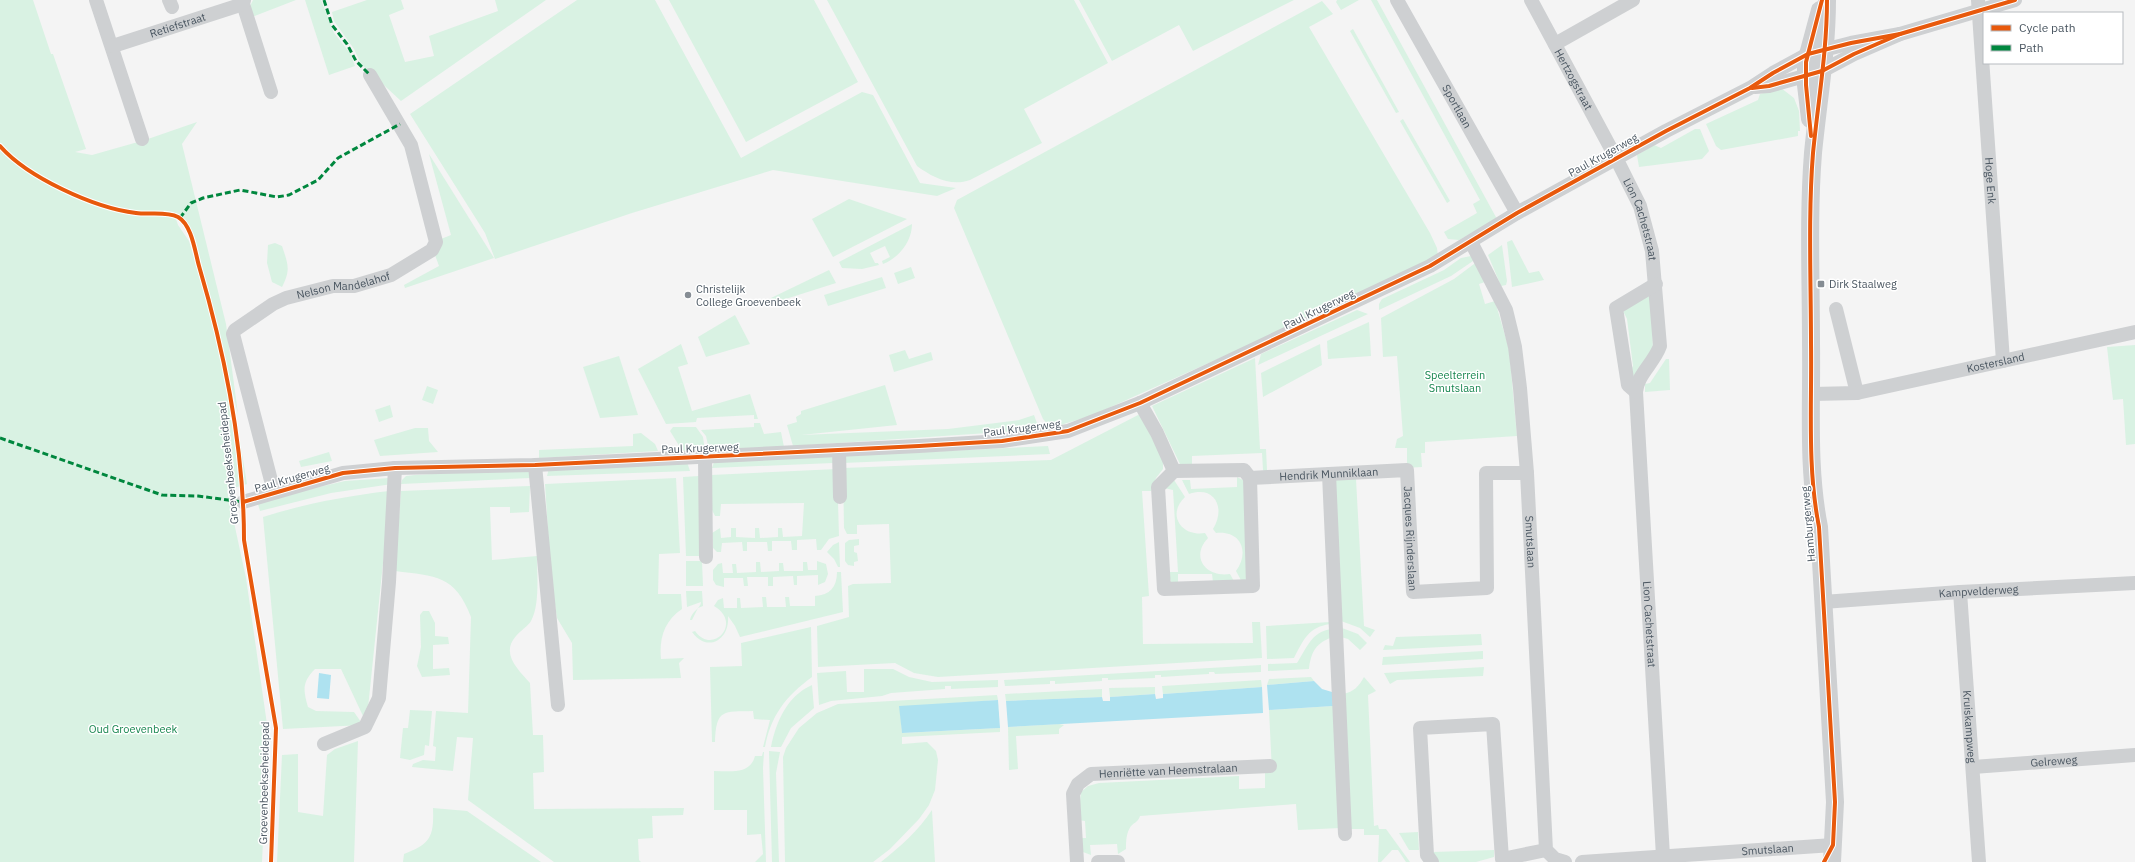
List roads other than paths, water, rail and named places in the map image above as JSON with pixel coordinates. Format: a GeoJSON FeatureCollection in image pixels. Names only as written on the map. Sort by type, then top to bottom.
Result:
{"type":"FeatureCollection","features":[{"type":"Feature","properties":{"kind":"street"},"geometry":{"type":"LineString","coordinates":[[96,0],[113,46],[142,140]]}},
{"type":"Feature","properties":{"kind":"street","name":"Sportlaan"},"geometry":{"type":"LineString","coordinates":[[1397,0],[1517,213]]}},
{"type":"Feature","properties":{"kind":"street","name":"Hertzogstraat"},"geometry":{"type":"LineString","coordinates":[[1531,0],[1616,158]]}},
{"type":"Feature","properties":{"kind":"street"},"geometry":{"type":"LineString","coordinates":[[1555,44],[1633,0]]}},
{"type":"Feature","properties":{"kind":"street","name":"Hamburgerweg"},"geometry":{"type":"LineString","coordinates":[[1822,0],[1808,54],[1814,74],[1811,234],[1814,501],[1819,527],[1835,802],[1832,854]]}},
{"type":"Feature","properties":{"kind":"street","name":"Hamburgerweg"},"geometry":{"type":"LineString","coordinates":[[1814,74],[1826,48],[1827,0]]}},
{"type":"Feature","properties":{"kind":"street"},"geometry":{"type":"LineString","coordinates":[[1814,74],[1854,54],[1900,34],[1978,6],[2015,0]]}},
{"type":"Feature","properties":{"kind":"street","name":"Retiefstraat"},"geometry":{"type":"LineString","coordinates":[[113,46],[244,2],[270,92]]}},
{"type":"Feature","properties":{"kind":"street","name":"Hoge Enk"},"geometry":{"type":"LineString","coordinates":[[1978,6],[2004,361]]}},
{"type":"Feature","properties":{"kind":"street"},"geometry":{"type":"LineString","coordinates":[[1826,48],[1900,34]]}},
{"type":"Feature","properties":{"kind":"street","name":"Paul Krugerweg"},"geometry":{"type":"LineString","coordinates":[[243,502],[343,473],[395,468],[535,465],[839,450],[1002,441],[1068,431],[1140,403],[1430,266],[1472,242],[1517,213],[1616,158],[1750,88],[1773,73],[1808,54],[1826,48]]}},
{"type":"Feature","properties":{"kind":"street","name":"Nelson Mandelahof"},"geometry":{"type":"LineString","coordinates":[[274,492],[233,334],[235,330],[272,304],[286,298],[333,286],[354,286],[391,275],[432,250],[436,242],[411,145],[370,74]]}},
{"type":"Feature","properties":{"kind":"street","name":"Paul Krugerweg"},"geometry":{"type":"LineString","coordinates":[[1750,88],[1769,86],[1814,74]]}},
{"type":"Feature","properties":{"kind":"street","name":"Lion Cachetstraat"},"geometry":{"type":"LineString","coordinates":[[1616,158],[1640,206],[1652,251],[1656,284],[1660,346],[1656,358],[1637,382],[1636,392],[1663,856]]}},
{"type":"Feature","properties":{"kind":"street","name":"Smutslaan"},"geometry":{"type":"LineString","coordinates":[[1472,242],[1506,310],[1515,347],[1520,388],[1527,473],[1546,850]]}},
{"type":"Feature","properties":{"kind":"street","name":"Lion Cachetstraat"},"geometry":{"type":"LineString","coordinates":[[1636,392],[1628,385],[1616,308],[1656,284]]}},
{"type":"Feature","properties":{"kind":"street"},"geometry":{"type":"LineString","coordinates":[[1836,309],[1857,392]]}},
{"type":"Feature","properties":{"kind":"street","name":"Kostersland"},"geometry":{"type":"LineString","coordinates":[[1812,394],[1857,392],[2135,332]]}},
{"type":"Feature","properties":{"kind":"street"},"geometry":{"type":"LineString","coordinates":[[1140,403],[1157,433],[1174,471],[1158,487],[1164,589],[1253,586],[1250,478]]}},
{"type":"Feature","properties":{"kind":"street"},"geometry":{"type":"LineString","coordinates":[[839,450],[840,497]]}},
{"type":"Feature","properties":{"kind":"street","name":"Paul Krugerweg"},"geometry":{"type":"LineString","coordinates":[[705,457],[706,557]]}},
{"type":"Feature","properties":{"kind":"street"},"geometry":{"type":"LineString","coordinates":[[535,465],[558,705]]}},
{"type":"Feature","properties":{"kind":"street"},"geometry":{"type":"LineString","coordinates":[[324,744],[365,728],[379,698],[389,582],[395,468]]}},
{"type":"Feature","properties":{"kind":"street","name":"Hendrik Munniklaan"},"geometry":{"type":"LineString","coordinates":[[1174,471],[1244,470],[1250,478],[1407,470]]}},
{"type":"Feature","properties":{"kind":"street","name":"Jacques Rijnderslaan"},"geometry":{"type":"LineString","coordinates":[[1407,470],[1413,592],[1487,588],[1486,473],[1527,473]]}},
{"type":"Feature","properties":{"kind":"street"},"geometry":{"type":"LineString","coordinates":[[1329,474],[1345,834]]}},
{"type":"Feature","properties":{"kind":"street","name":"Kampvelderweg"},"geometry":{"type":"LineString","coordinates":[[1823,602],[1960,592],[2135,583]]}},
{"type":"Feature","properties":{"kind":"street","name":"Kruiskampweg"},"geometry":{"type":"LineString","coordinates":[[1960,592],[1979,862]]}},
{"type":"Feature","properties":{"kind":"street"},"geometry":{"type":"LineString","coordinates":[[1432,862],[1427,855],[1420,728],[1493,724],[1496,860],[1546,850],[1555,859],[1565,862]]}},
{"type":"Feature","properties":{"kind":"street","name":"Gelreweg"},"geometry":{"type":"LineString","coordinates":[[1973,767],[2135,755]]}},
{"type":"Feature","properties":{"kind":"street","name":"Henriëtte van Heemstralaan"},"geometry":{"type":"LineString","coordinates":[[1077,862],[1073,794],[1078,784],[1091,774],[1270,766]]}},
{"type":"Feature","properties":{"kind":"street","name":"Smutslaan"},"geometry":{"type":"LineString","coordinates":[[1582,862],[1663,856],[1832,854]]}},
{"type":"Feature","properties":{"kind":"street"},"geometry":{"type":"LineString","coordinates":[[1098,862],[1118,862]]}},
{"type":"Feature","properties":{"kind":"water"},"geometry":{"type":"Polygon","coordinates":[[[319,673],[331,675],[329,699],[317,698],[319,673]]]}},
{"type":"Feature","properties":{"kind":"water"},"geometry":{"type":"Polygon","coordinates":[[[1314,681],[1322,689],[1332,692],[1333,706],[1269,710],[1267,685],[1314,681]]]}},
{"type":"Feature","properties":{"kind":"water"},"geometry":{"type":"Polygon","coordinates":[[[1262,687],[1263,713],[1008,727],[1006,701],[1102,697],[1103,701],[1110,701],[1110,697],[1155,694],[1156,699],[1163,698],[1163,694],[1262,687]]]}},
{"type":"Feature","properties":{"kind":"water"},"geometry":{"type":"Polygon","coordinates":[[[998,700],[1000,728],[902,733],[899,706],[998,700]]]}},
{"type":"Feature","properties":{"kind":"place","name":"Dirk Staalweg"},"geometry":{"type":"Point","coordinates":[1821,284]}},
{"type":"Feature","properties":{"kind":"place","name":"Christelijk College Groevenbeek"},"geometry":{"type":"Point","coordinates":[688,295]}},
{"type":"Feature","properties":{"kind":"park label","name":"Speelterrein Smutslaan"},"geometry":{"type":"Point","coordinates":[1455,381]}},
{"type":"Feature","properties":{"kind":"park label","name":"Oud Groevenbeek"},"geometry":{"type":"Point","coordinates":[133,729]}}]}
